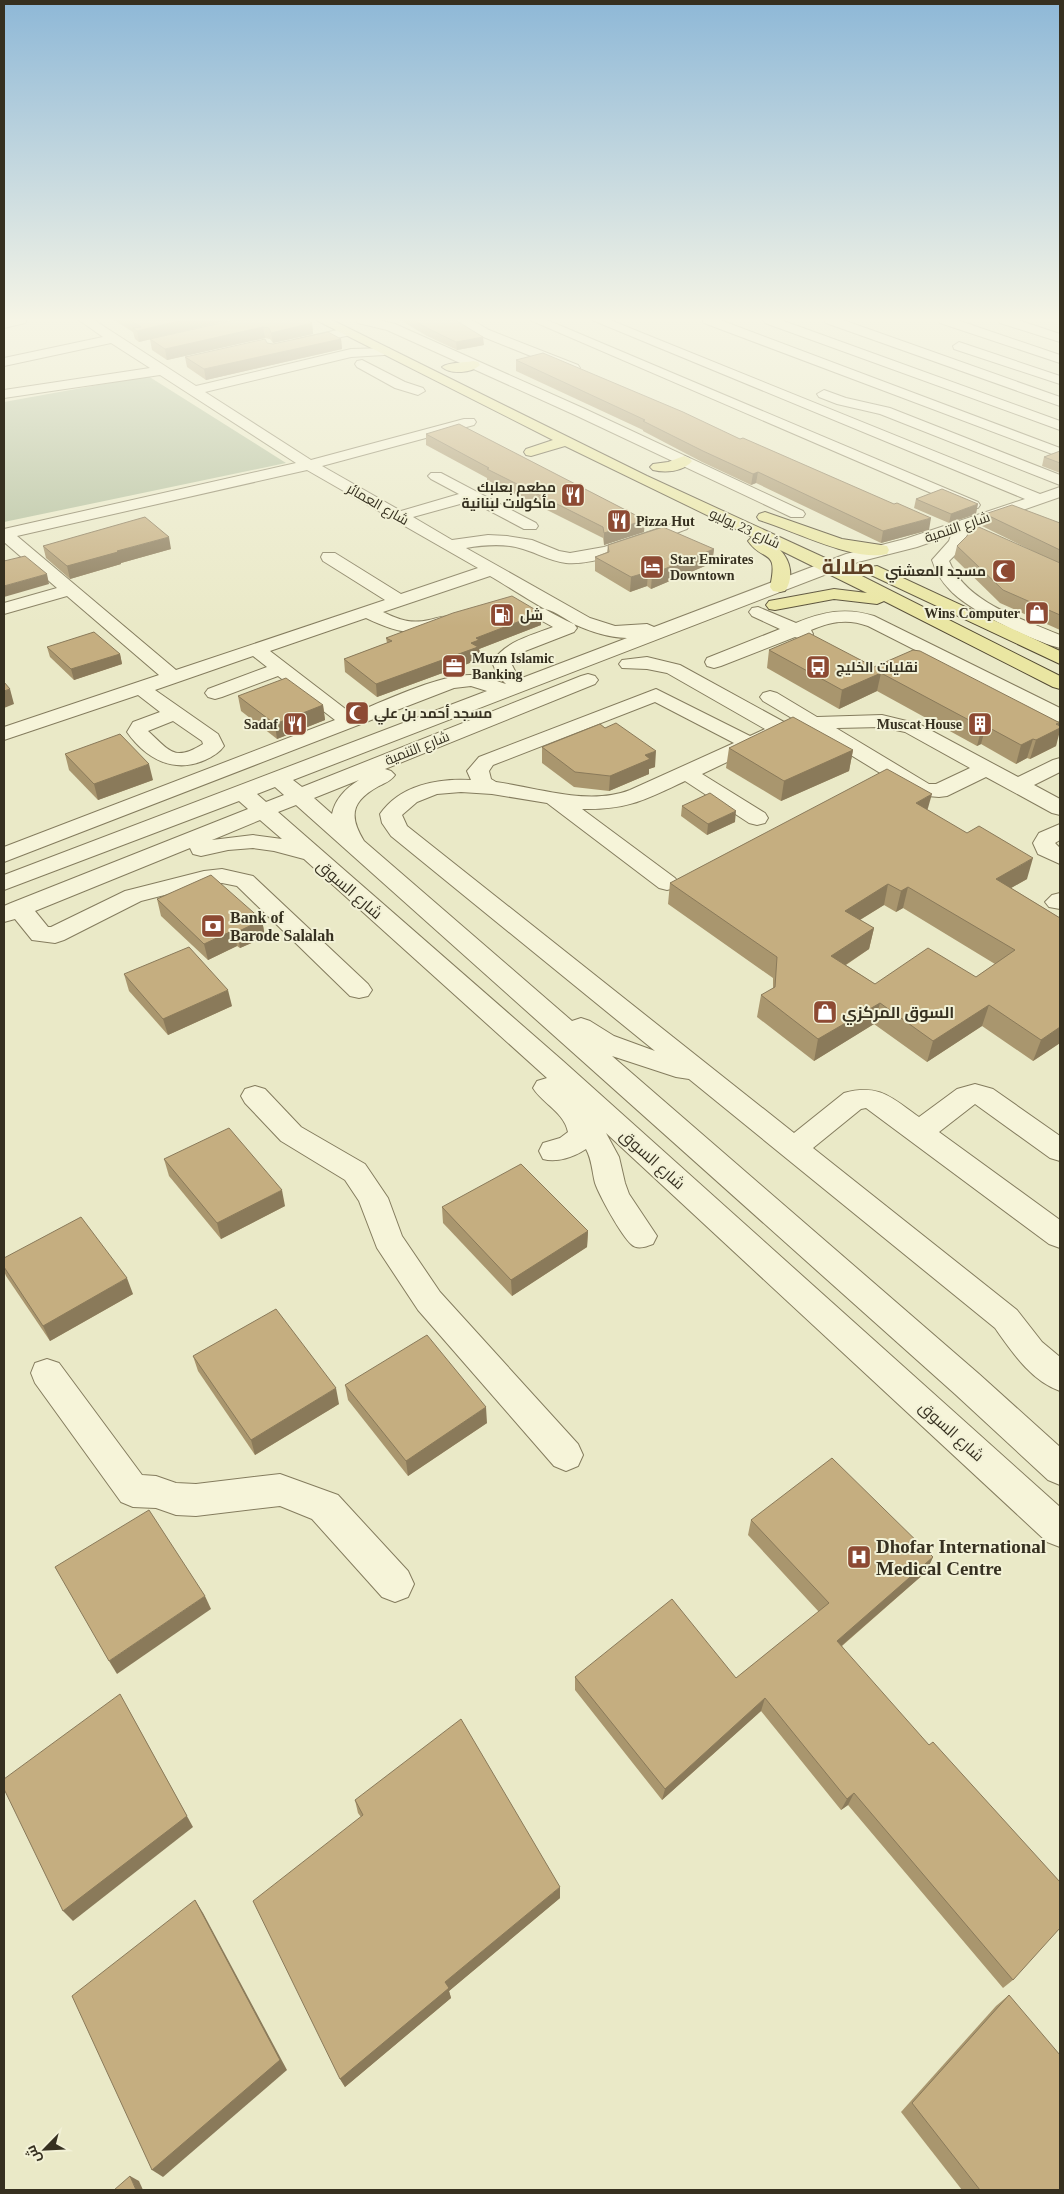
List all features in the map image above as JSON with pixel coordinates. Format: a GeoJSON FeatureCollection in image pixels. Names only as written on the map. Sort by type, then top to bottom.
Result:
{"type":"FeatureCollection","features":[{"type":"Feature","properties":{"kind":"main road","name":"شارع 23 يوليو"},"geometry":{"type":"LineString","coordinates":[[528,422],[715,514],[961,611],[1060,658]]}},
{"type":"Feature","properties":{"kind":"main road"},"geometry":{"type":"LineString","coordinates":[[531,452],[566,441]]}},
{"type":"Feature","properties":{"kind":"main road"},"geometry":{"type":"LineString","coordinates":[[680,477],[653,464],[670,467],[684,461]]}},
{"type":"Feature","properties":{"kind":"main road"},"geometry":{"type":"LineString","coordinates":[[694,484],[689,474],[701,469]]}},
{"type":"Feature","properties":{"kind":"main road"},"geometry":{"type":"LineString","coordinates":[[715,514],[778,556],[783,567],[771,602],[834,594],[853,595],[881,600],[926,620],[939,623]]}},
{"type":"Feature","properties":{"kind":"main road","name":"شارع 23 يوليو"},"geometry":{"type":"LineString","coordinates":[[882,550],[861,550],[842,545],[789,524],[760,515],[939,623],[1060,683]]}},
{"type":"Feature","properties":{"kind":"main road"},"geometry":{"type":"LineString","coordinates":[[906,548],[898,563],[903,572],[955,603],[961,611]]}},
{"type":"Feature","properties":{"kind":"street","name":"شارع العمائر"},"geometry":{"type":"LineString","coordinates":[[244,422],[309,465],[493,570],[518,597],[576,625]]}},
{"type":"Feature","properties":{"kind":"street"},"geometry":{"type":"LineString","coordinates":[[4,534],[309,465],[468,422]]}},
{"type":"Feature","properties":{"kind":"street"},"geometry":{"type":"LineString","coordinates":[[595,422],[684,461],[797,514]]}},
{"type":"Feature","properties":{"kind":"street"},"geometry":{"type":"LineString","coordinates":[[778,422],[905,476],[1001,512],[1034,520]]}},
{"type":"Feature","properties":{"kind":"street"},"geometry":{"type":"LineString","coordinates":[[848,422],[1040,499]]}},
{"type":"Feature","properties":{"kind":"street"},"geometry":{"type":"LineString","coordinates":[[914,422],[1060,480]]}},
{"type":"Feature","properties":{"kind":"street"},"geometry":{"type":"LineString","coordinates":[[979,422],[1060,453]]}},
{"type":"Feature","properties":{"kind":"street"},"geometry":{"type":"LineString","coordinates":[[905,476],[950,464]]}},
{"type":"Feature","properties":{"kind":"street"},"geometry":{"type":"LineString","coordinates":[[436,476],[530,526]]}},
{"type":"Feature","properties":{"kind":"street","name":"شارع التنمية"},"geometry":{"type":"LineString","coordinates":[[848,567],[956,531],[1001,512],[1060,492]]}},
{"type":"Feature","properties":{"kind":"street"},"geometry":{"type":"LineString","coordinates":[[400,516],[474,495]]}},
{"type":"Feature","properties":{"kind":"street"},"geometry":{"type":"LineString","coordinates":[[930,522],[956,531],[988,538]]}},
{"type":"Feature","properties":{"kind":"street"},"geometry":{"type":"LineString","coordinates":[[450,546],[504,539],[528,545],[552,555],[568,558],[587,557],[681,526]]}},
{"type":"Feature","properties":{"kind":"street"},"geometry":{"type":"LineString","coordinates":[[956,531],[957,543],[940,560],[942,570],[956,589],[982,606],[1060,642]]}},
{"type":"Feature","properties":{"kind":"street"},"geometry":{"type":"LineString","coordinates":[[4,534],[173,677]]}},
{"type":"Feature","properties":{"kind":"street","name":"شارع التنمية"},"geometry":{"type":"LineString","coordinates":[[4,883],[277,777],[513,689],[690,631],[771,602],[882,550],[906,548]]}},
{"type":"Feature","properties":{"kind":"street"},"geometry":{"type":"LineString","coordinates":[[329,557],[399,600]]}},
{"type":"Feature","properties":{"kind":"street"},"geometry":{"type":"LineString","coordinates":[[4,734],[493,570]]}},
{"type":"Feature","properties":{"kind":"street"},"geometry":{"type":"LineString","coordinates":[[4,609],[70,590]]}},
{"type":"Feature","properties":{"kind":"street"},"geometry":{"type":"LineString","coordinates":[[771,602],[794,630],[818,642]]}},
{"type":"Feature","properties":{"kind":"street","name":"شارع التنمية"},"geometry":{"type":"LineString","coordinates":[[690,631],[771,602]]}},
{"type":"Feature","properties":{"kind":"street"},"geometry":{"type":"LineString","coordinates":[[367,611],[402,627],[414,629],[462,616]]}},
{"type":"Feature","properties":{"kind":"street"},"geometry":{"type":"LineString","coordinates":[[714,662],[834,616],[844,615],[866,618],[1060,716]]}},
{"type":"Feature","properties":{"kind":"street"},"geometry":{"type":"LineString","coordinates":[[513,689],[501,662],[513,649],[576,625],[630,633],[690,631]]}},
{"type":"Feature","properties":{"kind":"street"},"geometry":{"type":"LineString","coordinates":[[256,649],[350,722]]}},
{"type":"Feature","properties":{"kind":"street","name":"شارع التنمية"},"geometry":{"type":"LineString","coordinates":[[11,912],[629,664],[670,656],[781,729]]}},
{"type":"Feature","properties":{"kind":"street"},"geometry":{"type":"LineString","coordinates":[[215,693],[281,668]]}},
{"type":"Feature","properties":{"kind":"street"},"geometry":{"type":"LineString","coordinates":[[4,855],[460,681],[481,680],[513,689]]}},
{"type":"Feature","properties":{"kind":"street"},"geometry":{"type":"LineString","coordinates":[[140,688],[175,713]]}},
{"type":"Feature","properties":{"kind":"street"},"geometry":{"type":"LineString","coordinates":[[489,787],[482,782],[478,771],[486,761],[656,696],[748,744]]}},
{"type":"Feature","properties":{"kind":"street"},"geometry":{"type":"LineString","coordinates":[[770,697],[924,790],[939,791],[987,768]]}},
{"type":"Feature","properties":{"kind":"street"},"geometry":{"type":"LineString","coordinates":[[1060,808],[903,724],[882,721],[815,723],[781,729],[638,795],[617,802],[591,803],[489,787],[444,787],[419,794],[398,805],[391,814],[393,822],[399,831],[1006,1319],[1031,1352],[1060,1377]]}},
{"type":"Feature","properties":{"kind":"street"},"geometry":{"type":"LineString","coordinates":[[355,845],[344,826],[344,810],[348,800],[364,785],[408,762],[428,744]]}},
{"type":"Feature","properties":{"kind":"street"},"geometry":{"type":"LineString","coordinates":[[1019,785],[1060,764]]}},
{"type":"Feature","properties":{"kind":"street"},"geometry":{"type":"LineString","coordinates":[[686,773],[757,818]]}},
{"type":"Feature","properties":{"kind":"street"},"geometry":{"type":"LineString","coordinates":[[277,777],[1060,1469]]}},
{"type":"Feature","properties":{"kind":"street","name":"شارع السوق"},"geometry":{"type":"LineString","coordinates":[[241,791],[314,858],[561,1075],[1060,1530]]}},
{"type":"Feature","properties":{"kind":"street"},"geometry":{"type":"LineString","coordinates":[[552,797],[667,883]]}},
{"type":"Feature","properties":{"kind":"street"},"geometry":{"type":"LineString","coordinates":[[1060,831],[1047,838],[1044,843],[1046,849],[1060,857]]}},
{"type":"Feature","properties":{"kind":"street"},"geometry":{"type":"LineString","coordinates":[[132,863],[161,861],[219,845],[251,840],[280,844],[314,858]]}},
{"type":"Feature","properties":{"kind":"street"},"geometry":{"type":"LineString","coordinates":[[11,912],[42,935],[55,935],[133,896],[204,878],[222,876],[245,881],[359,990]]}},
{"type":"Feature","properties":{"kind":"street"},"geometry":{"type":"LineString","coordinates":[[501,974],[543,995],[591,1036],[607,1045],[687,1071],[716,1086]]}},
{"type":"Feature","properties":{"kind":"street"},"geometry":{"type":"LineString","coordinates":[[466,991],[487,1035],[569,1107],[596,1138],[605,1156],[610,1183],[617,1199],[642,1236]]}},
{"type":"Feature","properties":{"kind":"street"},"geometry":{"type":"LineString","coordinates":[[591,1036],[607,1042],[617,1043],[625,1041],[631,1036],[630,1023],[614,1004]]}},
{"type":"Feature","properties":{"kind":"street"},"geometry":{"type":"LineString","coordinates":[[919,1132],[967,1096],[974,1094],[983,1096],[1060,1150]]}},
{"type":"Feature","properties":{"kind":"street"},"geometry":{"type":"LineString","coordinates":[[255,1096],[291,1134],[315,1146],[355,1172],[373,1198],[388,1240],[429,1302],[566,1455]]}},
{"type":"Feature","properties":{"kind":"street"},"geometry":{"type":"LineString","coordinates":[[794,1148],[854,1100],[869,1098],[919,1132],[1060,1236]]}},
{"type":"Feature","properties":{"kind":"street"},"geometry":{"type":"LineString","coordinates":[[553,1151],[570,1148],[579,1140],[582,1132],[580,1120]]}},
{"type":"Feature","properties":{"kind":"street"},"geometry":{"type":"LineString","coordinates":[[47,1373],[133,1490],[156,1492],[176,1500],[196,1500],[280,1490],[325,1507],[396,1584]]}},
{"type":"Feature","properties":{"kind":"green space"},"geometry":{"type":"Polygon","coordinates":[[[4,422],[222,422],[286,463],[4,522],[4,422]]]}},
{"type":"Feature","properties":{"kind":"building"},"geometry":{"type":"Polygon","coordinates":[[[646,422],[705,422],[740,439],[743,438],[894,504],[897,503],[931,518],[883,531],[758,472],[753,474],[646,422]]]}},
{"type":"Feature","properties":{"kind":"building"},"geometry":{"type":"Polygon","coordinates":[[[459,424],[645,520],[604,533],[603,527],[487,469],[489,468],[426,434],[459,424]]]}},
{"type":"Feature","properties":{"kind":"building"},"geometry":{"type":"Polygon","coordinates":[[[1060,451],[1060,463],[1044,457],[1060,451]]]}},
{"type":"Feature","properties":{"kind":"building"},"geometry":{"type":"Polygon","coordinates":[[[942,489],[978,504],[951,514],[916,499],[942,489]]]}},
{"type":"Feature","properties":{"kind":"building"},"geometry":{"type":"Polygon","coordinates":[[[1012,505],[1060,523],[1060,550],[985,514],[1012,505]]]}},
{"type":"Feature","properties":{"kind":"building"},"geometry":{"type":"Polygon","coordinates":[[[145,517],[169,537],[67,566],[43,546],[145,517]]]}},
{"type":"Feature","properties":{"kind":"building"},"geometry":{"type":"Polygon","coordinates":[[[972,524],[1060,563],[1060,615],[1003,590],[957,546],[967,536],[972,524]]]}},
{"type":"Feature","properties":{"kind":"building"},"geometry":{"type":"Polygon","coordinates":[[[663,527],[714,549],[652,574],[648,572],[631,577],[595,557],[609,552],[608,545],[663,527]]]}},
{"type":"Feature","properties":{"kind":"building"},"geometry":{"type":"Polygon","coordinates":[[[25,556],[47,574],[4,586],[4,561],[25,556]]]}},
{"type":"Feature","properties":{"kind":"building"},"geometry":{"type":"Polygon","coordinates":[[[512,596],[541,613],[476,638],[479,640],[471,643],[478,647],[376,684],[344,659],[392,641],[386,638],[453,613],[512,596]]]}},
{"type":"Feature","properties":{"kind":"building"},"geometry":{"type":"Polygon","coordinates":[[[94,632],[120,654],[71,669],[47,647],[94,632]]]}},
{"type":"Feature","properties":{"kind":"building"},"geometry":{"type":"Polygon","coordinates":[[[809,633],[874,667],[913,650],[920,651],[1060,723],[1056,724],[1060,728],[1021,745],[986,726],[982,727],[881,673],[842,690],[769,650],[809,633]]]}},
{"type":"Feature","properties":{"kind":"building"},"geometry":{"type":"Polygon","coordinates":[[[286,678],[323,705],[275,724],[238,696],[286,678]]]}},
{"type":"Feature","properties":{"kind":"building"},"geometry":{"type":"Polygon","coordinates":[[[4,682],[10,689],[4,691],[4,682]]]}},
{"type":"Feature","properties":{"kind":"building"},"geometry":{"type":"Polygon","coordinates":[[[793,717],[853,750],[784,781],[729,748],[793,717]]]}},
{"type":"Feature","properties":{"kind":"building"},"geometry":{"type":"Polygon","coordinates":[[[616,723],[656,751],[645,755],[650,759],[610,776],[575,772],[542,747],[600,724],[605,728],[616,723]]]}},
{"type":"Feature","properties":{"kind":"building"},"geometry":{"type":"Polygon","coordinates":[[[120,734],[149,764],[94,784],[65,754],[120,734]]]}},
{"type":"Feature","properties":{"kind":"building"},"geometry":{"type":"Polygon","coordinates":[[[887,769],[932,794],[916,803],[967,833],[979,826],[1033,858],[996,879],[1060,918],[1060,1027],[1041,1040],[989,1005],[933,1041],[880,1003],[818,1039],[761,995],[775,987],[777,957],[670,883],[887,769]],[[888,884],[845,911],[874,928],[831,956],[875,984],[928,948],[976,977],[1015,950],[908,887],[901,891],[888,884]]]}},
{"type":"Feature","properties":{"kind":"building"},"geometry":{"type":"Polygon","coordinates":[[[710,793],[736,811],[708,824],[682,806],[710,793]]]}},
{"type":"Feature","properties":{"kind":"building"},"geometry":{"type":"Polygon","coordinates":[[[211,875],[262,920],[237,932],[234,930],[204,944],[157,899],[211,875]]]}},
{"type":"Feature","properties":{"kind":"building"},"geometry":{"type":"Polygon","coordinates":[[[189,947],[228,990],[163,1019],[124,974],[189,947]]]}},
{"type":"Feature","properties":{"kind":"building"},"geometry":{"type":"Polygon","coordinates":[[[229,1128],[282,1190],[217,1223],[164,1159],[229,1128]]]}},
{"type":"Feature","properties":{"kind":"building"},"geometry":{"type":"Polygon","coordinates":[[[521,1164],[588,1231],[511,1280],[442,1207],[521,1164]]]}},
{"type":"Feature","properties":{"kind":"building"},"geometry":{"type":"Polygon","coordinates":[[[81,1217],[127,1278],[43,1326],[4,1267],[4,1258],[81,1217]]]}},
{"type":"Feature","properties":{"kind":"building"},"geometry":{"type":"Polygon","coordinates":[[[276,1309],[336,1388],[251,1440],[193,1356],[276,1309]]]}},
{"type":"Feature","properties":{"kind":"building"},"geometry":{"type":"Polygon","coordinates":[[[427,1335],[486,1407],[406,1461],[345,1385],[427,1335]]]}},
{"type":"Feature","properties":{"kind":"building"},"geometry":{"type":"Polygon","coordinates":[[[832,1458],[933,1557],[837,1641],[929,1745],[933,1742],[1060,1882],[1060,1928],[1013,1980],[854,1793],[847,1799],[765,1698],[665,1789],[575,1677],[672,1599],[736,1678],[829,1603],[751,1520],[832,1458]]]}},
{"type":"Feature","properties":{"kind":"building"},"geometry":{"type":"Polygon","coordinates":[[[149,1510],[205,1596],[109,1661],[55,1567],[149,1510]]]}},
{"type":"Feature","properties":{"kind":"building"},"geometry":{"type":"Polygon","coordinates":[[[120,1694],[187,1816],[63,1911],[4,1789],[4,1779],[120,1694]]]}},
{"type":"Feature","properties":{"kind":"building"},"geometry":{"type":"Polygon","coordinates":[[[461,1719],[560,1887],[445,1982],[449,1988],[340,2079],[253,1901],[363,1815],[355,1800],[461,1719]]]}},
{"type":"Feature","properties":{"kind":"building"},"geometry":{"type":"Polygon","coordinates":[[[195,1900],[280,2060],[152,2170],[72,1996],[195,1900]]]}},
{"type":"Feature","properties":{"kind":"building"},"geometry":{"type":"Polygon","coordinates":[[[1009,1995],[1060,2055],[1060,2190],[980,2190],[912,2103],[1009,1995]]]}},
{"type":"Feature","properties":{"kind":"building"},"geometry":{"type":"Polygon","coordinates":[[[130,2176],[136,2190],[114,2190],[130,2176]]]}},
{"type":"Feature","properties":{"kind":"place","name":"مطعم بعلبك مأكولات لبنانية"},"geometry":{"type":"Point","coordinates":[573,495]}},
{"type":"Feature","properties":{"kind":"place","name":"Pizza Hut"},"geometry":{"type":"Point","coordinates":[619,521]}},
{"type":"Feature","properties":{"kind":"place","name":"Star Emirates Downtown"},"geometry":{"type":"Point","coordinates":[652,567]}},
{"type":"Feature","properties":{"kind":"place","name":"مسجد المعشني"},"geometry":{"type":"Point","coordinates":[1004,571]}},
{"type":"Feature","properties":{"kind":"place","name":"Wins Computer"},"geometry":{"type":"Point","coordinates":[1037,613]}},
{"type":"Feature","properties":{"kind":"place","name":"شل"},"geometry":{"type":"Point","coordinates":[502,615]}},
{"type":"Feature","properties":{"kind":"place","name":"Muzn Islamic Banking"},"geometry":{"type":"Point","coordinates":[454,666]}},
{"type":"Feature","properties":{"kind":"place","name":"نقليات الخليج"},"geometry":{"type":"Point","coordinates":[818,667]}},
{"type":"Feature","properties":{"kind":"place","name":"مسجد أحمد بن علي"},"geometry":{"type":"Point","coordinates":[357,713]}},
{"type":"Feature","properties":{"kind":"place","name":"Sadaf"},"geometry":{"type":"Point","coordinates":[295,724]}},
{"type":"Feature","properties":{"kind":"place","name":"Muscat House"},"geometry":{"type":"Point","coordinates":[980,724]}},
{"type":"Feature","properties":{"kind":"place","name":"Bank of Barode Salalah"},"geometry":{"type":"Point","coordinates":[213,926]}},
{"type":"Feature","properties":{"kind":"place","name":"السوق المركزي"},"geometry":{"type":"Point","coordinates":[825,1012]}},
{"type":"Feature","properties":{"kind":"place","name":"Dhofar International Medical Centre"},"geometry":{"type":"Point","coordinates":[859,1557]}},
{"type":"Feature","properties":{"kind":"district","name":"صلالة"},"geometry":{"type":"Point","coordinates":[848,567]}}]}
